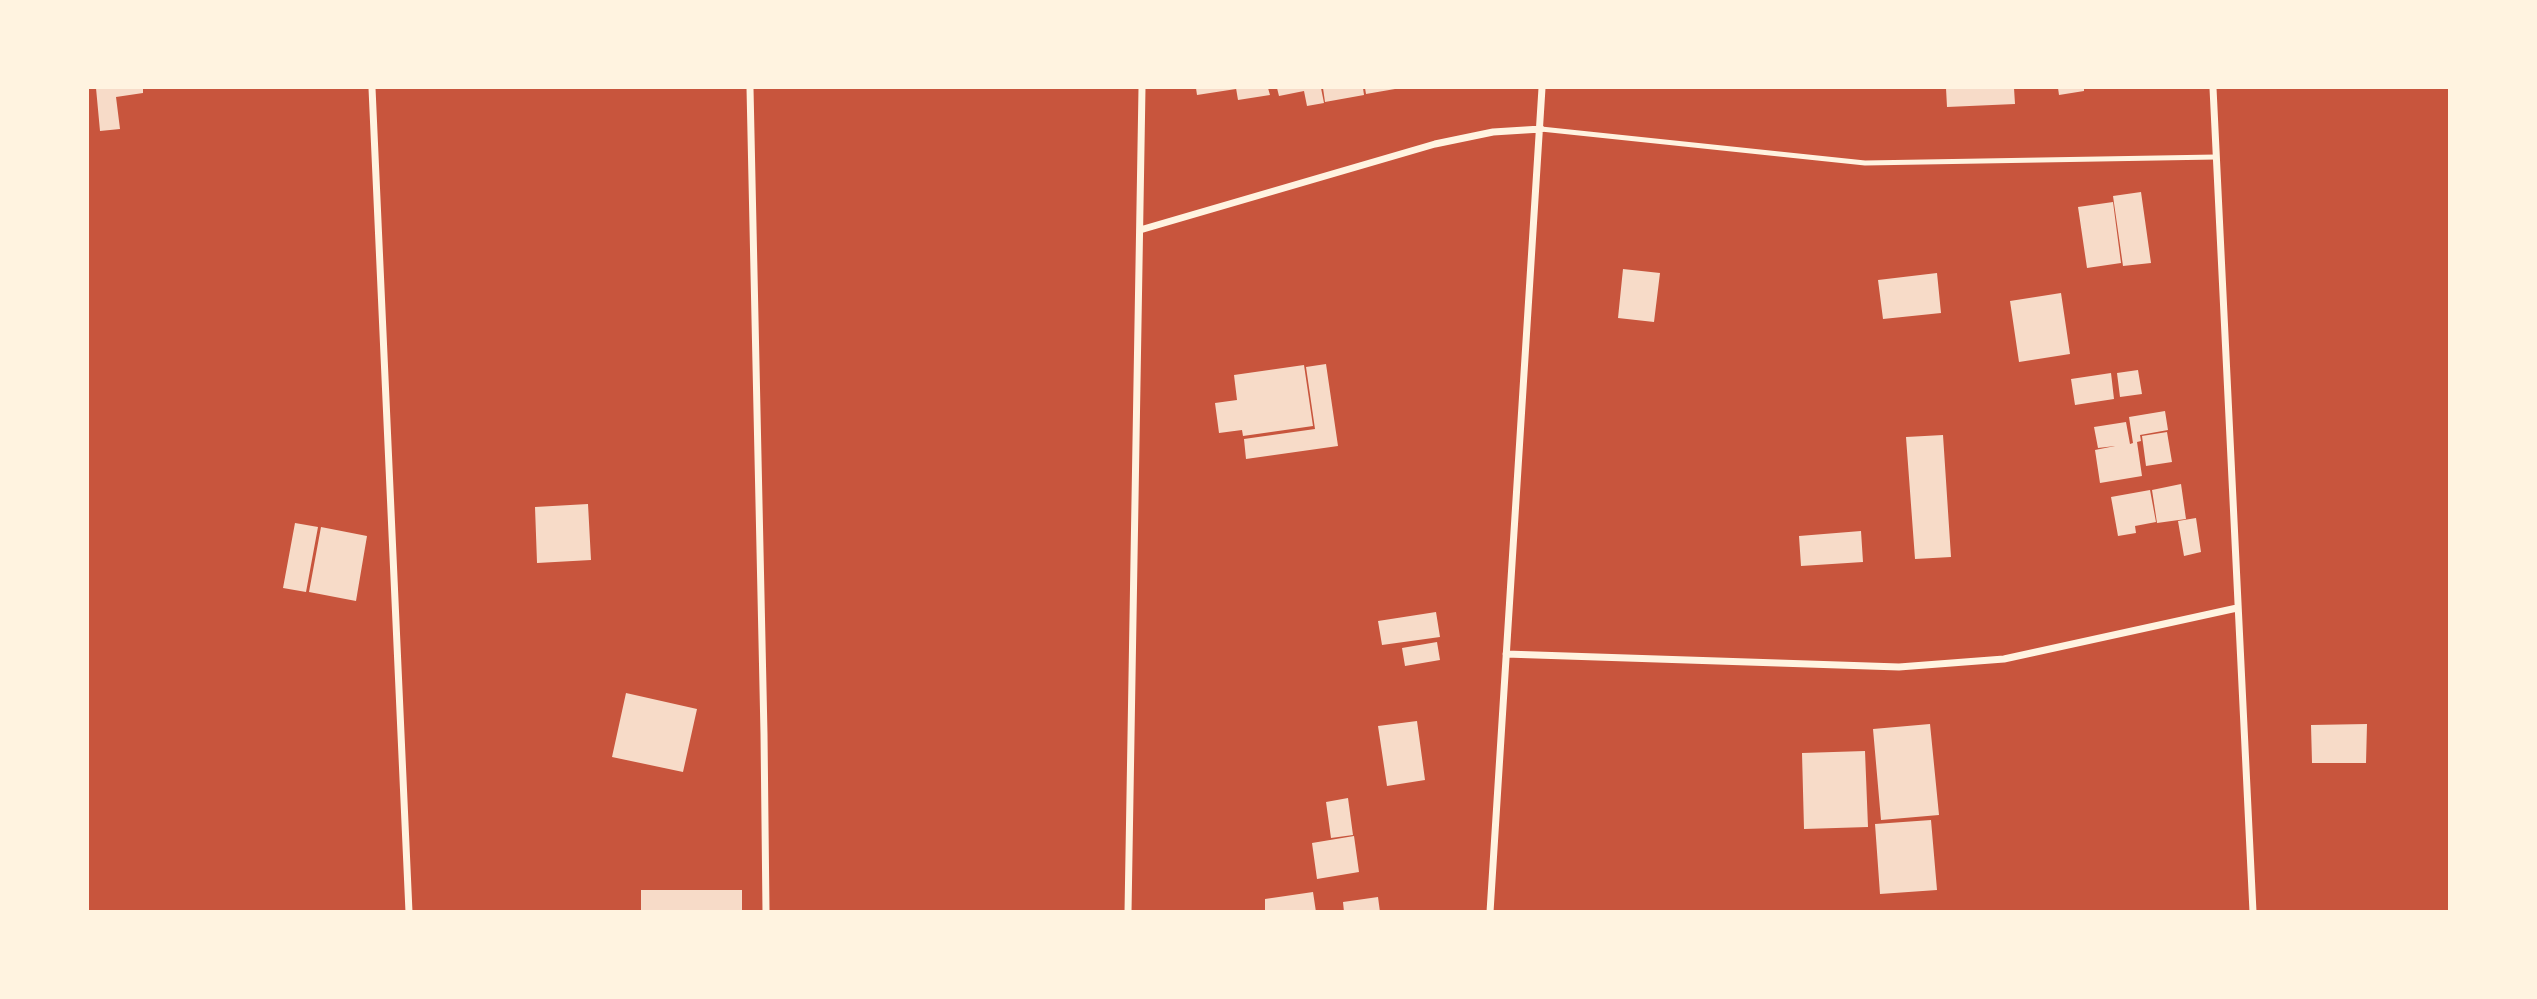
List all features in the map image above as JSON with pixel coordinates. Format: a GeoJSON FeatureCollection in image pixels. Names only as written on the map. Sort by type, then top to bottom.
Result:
{"type":"FeatureCollection","features":[{"type":"Feature","properties":{"kind":"street"},"geometry":{"type":"LineString","coordinates":[[372,88],[409,912]]}},
{"type":"Feature","properties":{"kind":"street"},"geometry":{"type":"LineString","coordinates":[[750,88],[766,912]]}},
{"type":"Feature","properties":{"kind":"street"},"geometry":{"type":"LineString","coordinates":[[1128,912],[1142,88]]}},
{"type":"Feature","properties":{"kind":"street"},"geometry":{"type":"LineString","coordinates":[[1490,912],[1542,88]]}},
{"type":"Feature","properties":{"kind":"street"},"geometry":{"type":"LineString","coordinates":[[2213,88],[2252,912]]}},
{"type":"Feature","properties":{"kind":"street"},"geometry":{"type":"LineString","coordinates":[[1140,230],[1435,144],[1493,132],[1541,129]]}},
{"type":"Feature","properties":{"kind":"street"},"geometry":{"type":"LineString","coordinates":[[1506,654],[1899,667],[1946,665],[2004,659],[2237,608]]}},
{"type":"Feature","properties":{"kind":"lane"},"geometry":{"type":"LineString","coordinates":[[1541,129],[1865,163],[2216,157]]}},
{"type":"Feature","properties":{"kind":"building"},"geometry":{"type":"Polygon","coordinates":[[[96,88],[143,88],[143,93],[116,97],[120,129],[100,131],[96,88]]]}},
{"type":"Feature","properties":{"kind":"building"},"geometry":{"type":"Polygon","coordinates":[[[1196,88],[1235,88],[1236,89],[1197,95],[1196,88]]]}},
{"type":"Feature","properties":{"kind":"building"},"geometry":{"type":"Polygon","coordinates":[[[1236,88],[1268,88],[1270,95],[1238,100],[1236,88]]]}},
{"type":"Feature","properties":{"kind":"building"},"geometry":{"type":"Polygon","coordinates":[[[1277,88],[1321,88],[1324,103],[1307,106],[1304,91],[1279,96],[1277,88]]]}},
{"type":"Feature","properties":{"kind":"building"},"geometry":{"type":"Polygon","coordinates":[[[1323,88],[1363,88],[1364,95],[1325,102],[1323,88]]]}},
{"type":"Feature","properties":{"kind":"building"},"geometry":{"type":"Polygon","coordinates":[[[1365,88],[1394,88],[1395,89],[1366,94],[1365,88]]]}},
{"type":"Feature","properties":{"kind":"building"},"geometry":{"type":"Polygon","coordinates":[[[1946,88],[2014,88],[2015,104],[1947,107],[1946,88]]]}},
{"type":"Feature","properties":{"kind":"building"},"geometry":{"type":"Polygon","coordinates":[[[2058,88],[2084,88],[2084,91],[2059,95],[2058,88]]]}},
{"type":"Feature","properties":{"kind":"building"},"geometry":{"type":"Polygon","coordinates":[[[2141,192],[2151,263],[2123,266],[2113,196],[2141,192]]]}},
{"type":"Feature","properties":{"kind":"building"},"geometry":{"type":"Polygon","coordinates":[[[2113,202],[2121,263],[2087,268],[2078,207],[2113,202]]]}},
{"type":"Feature","properties":{"kind":"building"},"geometry":{"type":"Polygon","coordinates":[[[1623,269],[1660,273],[1654,322],[1618,318],[1623,269]]]}},
{"type":"Feature","properties":{"kind":"building"},"geometry":{"type":"Polygon","coordinates":[[[1937,273],[1941,313],[1883,319],[1878,280],[1937,273]]]}},
{"type":"Feature","properties":{"kind":"building"},"geometry":{"type":"Polygon","coordinates":[[[2061,293],[2070,354],[2019,362],[2010,301],[2061,293]]]}},
{"type":"Feature","properties":{"kind":"building"},"geometry":{"type":"Polygon","coordinates":[[[1326,364],[1338,446],[1246,459],[1244,439],[1315,429],[1306,367],[1326,364]]]}},
{"type":"Feature","properties":{"kind":"building"},"geometry":{"type":"Polygon","coordinates":[[[1304,365],[1313,426],[1243,436],[1242,430],[1219,433],[1215,403],[1237,400],[1234,375],[1304,365]]]}},
{"type":"Feature","properties":{"kind":"building"},"geometry":{"type":"Polygon","coordinates":[[[2138,370],[2142,394],[2120,397],[2117,373],[2138,370]]]}},
{"type":"Feature","properties":{"kind":"building"},"geometry":{"type":"Polygon","coordinates":[[[2111,373],[2114,399],[2075,405],[2071,379],[2111,373]]]}},
{"type":"Feature","properties":{"kind":"building"},"geometry":{"type":"Polygon","coordinates":[[[2165,411],[2168,430],[2140,435],[2141,441],[2137,442],[2142,476],[2100,483],[2095,450],[2115,446],[2098,448],[2094,427],[2126,422],[2130,444],[2133,443],[2129,417],[2165,411]]]}},
{"type":"Feature","properties":{"kind":"building"},"geometry":{"type":"Polygon","coordinates":[[[2167,432],[2172,462],[2146,466],[2142,436],[2167,432]]]}},
{"type":"Feature","properties":{"kind":"building"},"geometry":{"type":"Polygon","coordinates":[[[1943,435],[1951,557],[1915,559],[1906,437],[1943,435]]]}},
{"type":"Feature","properties":{"kind":"building"},"geometry":{"type":"Polygon","coordinates":[[[2181,484],[2186,519],[2157,523],[2152,490],[2181,484]]]}},
{"type":"Feature","properties":{"kind":"building"},"geometry":{"type":"Polygon","coordinates":[[[2150,490],[2156,522],[2135,526],[2136,533],[2118,536],[2111,497],[2150,490]]]}},
{"type":"Feature","properties":{"kind":"building"},"geometry":{"type":"Polygon","coordinates":[[[588,504],[591,560],[537,563],[535,507],[588,504]]]}},
{"type":"Feature","properties":{"kind":"building"},"geometry":{"type":"Polygon","coordinates":[[[2196,518],[2201,552],[2184,556],[2178,521],[2196,518]]]}},
{"type":"Feature","properties":{"kind":"building"},"geometry":{"type":"Polygon","coordinates":[[[295,523],[318,527],[306,592],[283,588],[295,523]]]}},
{"type":"Feature","properties":{"kind":"building"},"geometry":{"type":"Polygon","coordinates":[[[321,527],[367,536],[356,601],[309,592],[321,527]]]}},
{"type":"Feature","properties":{"kind":"building"},"geometry":{"type":"Polygon","coordinates":[[[1861,531],[1863,562],[1801,566],[1799,536],[1861,531]]]}},
{"type":"Feature","properties":{"kind":"building"},"geometry":{"type":"Polygon","coordinates":[[[1436,612],[1440,637],[1382,645],[1378,621],[1436,612]]]}},
{"type":"Feature","properties":{"kind":"building"},"geometry":{"type":"Polygon","coordinates":[[[1437,642],[1440,660],[1405,666],[1402,648],[1437,642]]]}},
{"type":"Feature","properties":{"kind":"building"},"geometry":{"type":"Polygon","coordinates":[[[626,693],[697,709],[683,772],[612,757],[626,693]]]}},
{"type":"Feature","properties":{"kind":"building"},"geometry":{"type":"Polygon","coordinates":[[[1417,721],[1425,780],[1387,786],[1378,726],[1417,721]]]}},
{"type":"Feature","properties":{"kind":"building"},"geometry":{"type":"Polygon","coordinates":[[[1930,724],[1939,815],[1881,820],[1873,729],[1930,724]]]}},
{"type":"Feature","properties":{"kind":"building"},"geometry":{"type":"Polygon","coordinates":[[[2367,724],[2366,763],[2312,763],[2311,725],[2367,724]]]}},
{"type":"Feature","properties":{"kind":"building"},"geometry":{"type":"Polygon","coordinates":[[[1865,751],[1868,827],[1804,829],[1802,753],[1865,751]]]}},
{"type":"Feature","properties":{"kind":"building"},"geometry":{"type":"Polygon","coordinates":[[[1348,798],[1353,835],[1331,838],[1326,802],[1348,798]]]}},
{"type":"Feature","properties":{"kind":"building"},"geometry":{"type":"Polygon","coordinates":[[[1931,820],[1937,890],[1880,894],[1875,824],[1931,820]]]}},
{"type":"Feature","properties":{"kind":"building"},"geometry":{"type":"Polygon","coordinates":[[[1354,836],[1359,872],[1317,879],[1312,843],[1354,836]]]}},
{"type":"Feature","properties":{"kind":"building"},"geometry":{"type":"Polygon","coordinates":[[[641,890],[742,890],[742,912],[641,912],[641,890]]]}},
{"type":"Feature","properties":{"kind":"building"},"geometry":{"type":"Polygon","coordinates":[[[1313,892],[1316,912],[1265,912],[1265,899],[1313,892]]]}},
{"type":"Feature","properties":{"kind":"building"},"geometry":{"type":"Polygon","coordinates":[[[1378,897],[1380,912],[1344,912],[1343,902],[1378,897]]]}}]}
